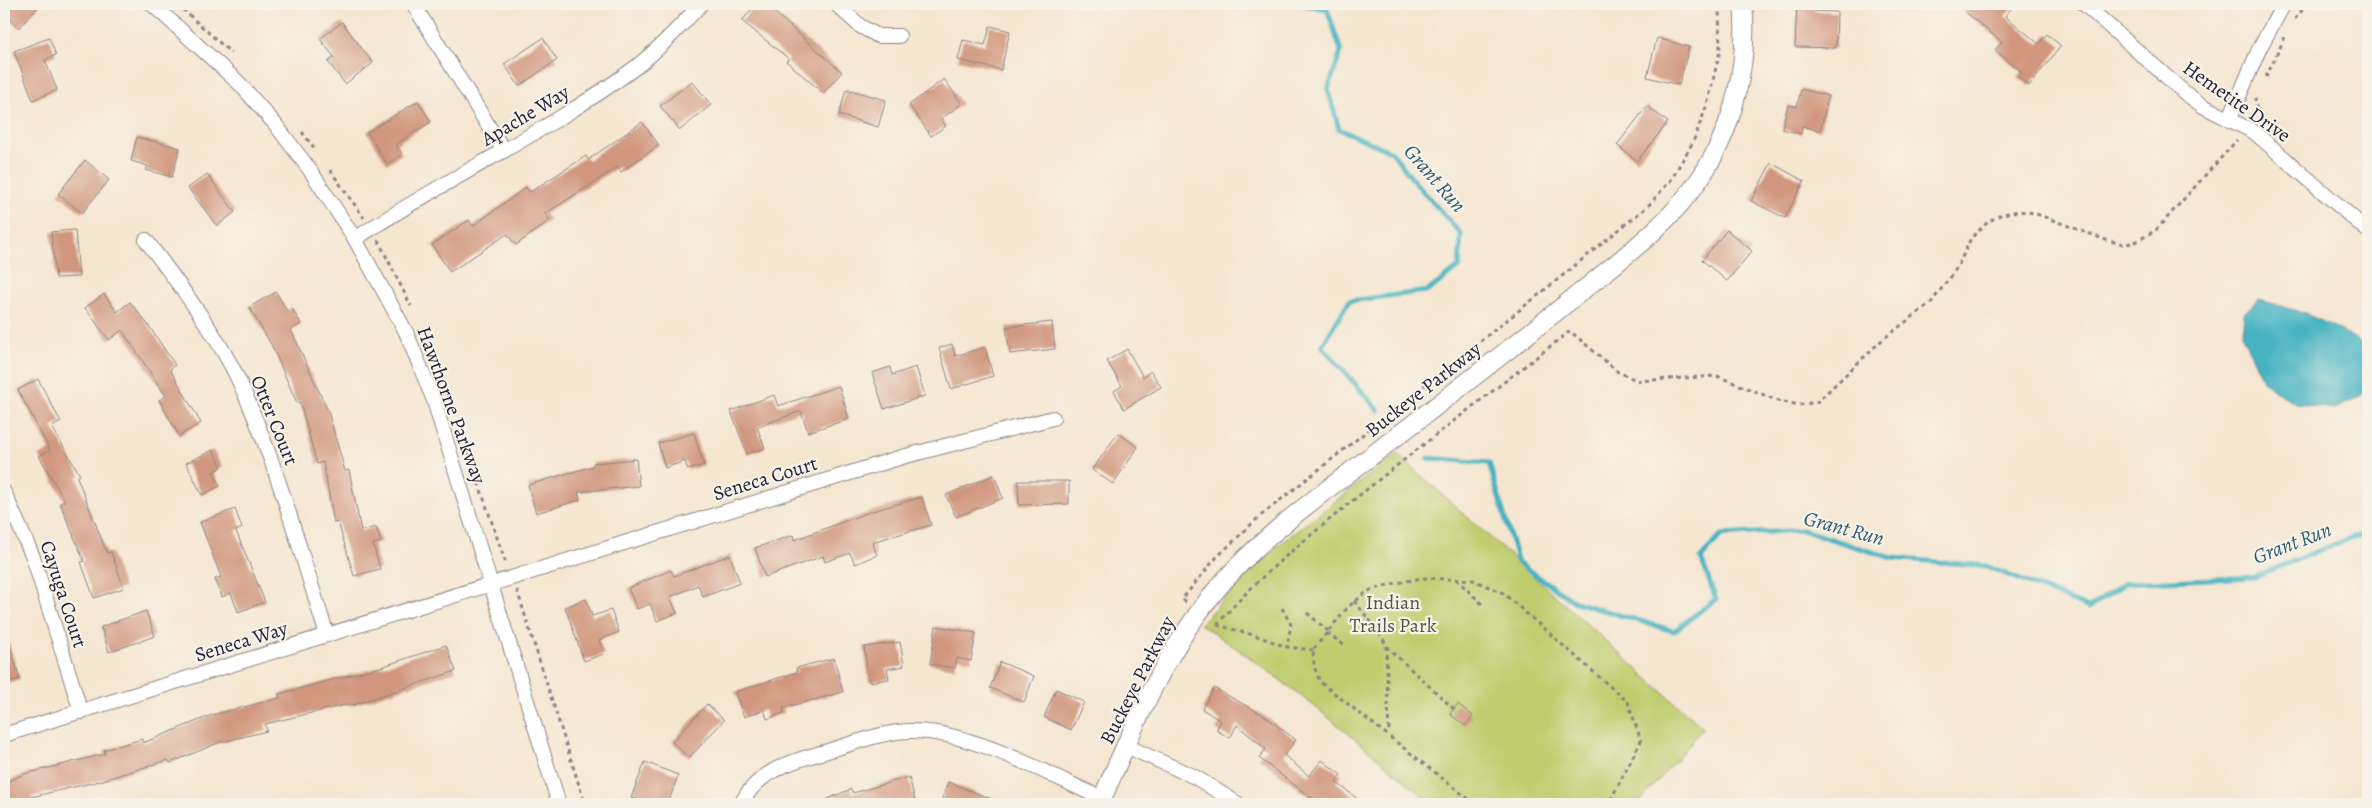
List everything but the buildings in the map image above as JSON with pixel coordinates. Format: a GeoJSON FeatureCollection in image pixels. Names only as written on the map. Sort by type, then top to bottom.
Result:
{"type":"FeatureCollection","features":[{"type":"Feature","properties":{"kind":"street","name":"Hawthorne Parkway"},"geometry":{"type":"LineString","coordinates":[[152,4],[232,77],[275,124],[310,170],[355,239],[406,332],[433,398],[559,804]]}},
{"type":"Feature","properties":{"kind":"street","name":"Apache Way"},"geometry":{"type":"LineString","coordinates":[[355,239],[587,100],[637,66],[682,25],[701,4]]}},
{"type":"Feature","properties":{"kind":"street"},"geometry":{"type":"LineString","coordinates":[[836,4],[860,26],[878,36],[899,36]]}},
{"type":"Feature","properties":{"kind":"street","name":"Buckeye Parkway"},"geometry":{"type":"LineString","coordinates":[[1102,802],[1126,746],[1169,656],[1214,592],[1241,563],[1286,522],[1632,250],[1664,223],[1684,200],[1702,176],[1716,150],[1734,105],[1741,74],[1744,43],[1743,4]]}},
{"type":"Feature","properties":{"kind":"street","name":"Hemetite Drive"},"geometry":{"type":"LineString","coordinates":[[2084,4],[2185,93],[2263,140],[2368,231]]}},
{"type":"Feature","properties":{"kind":"street"},"geometry":{"type":"LineString","coordinates":[[2229,120],[2260,47],[2284,4]]}},
{"type":"Feature","properties":{"kind":"street"},"geometry":{"type":"LineString","coordinates":[[415,7],[504,151]]}},
{"type":"Feature","properties":{"kind":"street","name":"Otter Court"},"geometry":{"type":"LineString","coordinates":[[146,240],[198,310],[239,382],[272,461],[327,635]]}},
{"type":"Feature","properties":{"kind":"street","name":"Seneca Court"},"geometry":{"type":"LineString","coordinates":[[490,584],[902,456],[1053,418]]}},
{"type":"Feature","properties":{"kind":"street","name":"Cayuga Court"},"geometry":{"type":"LineString","coordinates":[[4,492],[33,557],[81,712]]}},
{"type":"Feature","properties":{"kind":"street","name":"Seneca Way"},"geometry":{"type":"LineString","coordinates":[[4,736],[490,584]]}},
{"type":"Feature","properties":{"kind":"street"},"geometry":{"type":"LineString","coordinates":[[741,804],[746,795],[758,782],[787,762],[893,733],[912,730],[952,736],[984,746],[1102,802]]}},
{"type":"Feature","properties":{"kind":"street"},"geometry":{"type":"LineString","coordinates":[[1126,746],[1195,777],[1238,804]]}},
{"type":"Feature","properties":{"kind":"path"},"geometry":{"type":"LineString","coordinates":[[1182,599],[1216,558],[1259,517],[1648,206],[1671,180],[1692,142],[1707,105],[1720,52],[1719,4]]}},
{"type":"Feature","properties":{"kind":"path"},"geometry":{"type":"LineString","coordinates":[[2294,21],[2307,4]]}},
{"type":"Feature","properties":{"kind":"path"},"geometry":{"type":"LineString","coordinates":[[2264,81],[2289,29]]}},
{"type":"Feature","properties":{"kind":"path"},"geometry":{"type":"LineString","coordinates":[[1313,650],[1287,648],[1257,636],[1217,625],[1235,603],[1273,565],[1443,429],[1570,331],[1618,372],[1640,382],[1717,376],[1779,402],[1799,405],[1817,402],[1883,339],[1932,303],[1958,266],[1971,238],[1988,222],[2002,214],[2019,211],[2034,213],[2106,240],[2123,244],[2134,243],[2144,239],[2162,224],[2225,153],[2244,128],[2256,107],[2255,98],[2260,90]]}},
{"type":"Feature","properties":{"kind":"path"},"geometry":{"type":"LineString","coordinates":[[1476,804],[1320,682],[1314,666],[1313,650],[1354,601],[1368,591],[1422,578],[1474,580],[1503,593],[1628,702],[1641,741],[1612,797],[1605,804]]}},
{"type":"Feature","properties":{"kind":"path"},"geometry":{"type":"LineString","coordinates":[[1456,578],[1483,605]]}},
{"type":"Feature","properties":{"kind":"path"},"geometry":{"type":"LineString","coordinates":[[1354,601],[1376,628],[1386,644],[1419,678],[1454,709]]}},
{"type":"Feature","properties":{"kind":"path"},"geometry":{"type":"LineString","coordinates":[[1282,608],[1291,625],[1287,648]]}},
{"type":"Feature","properties":{"kind":"path"},"geometry":{"type":"LineString","coordinates":[[1307,613],[1344,645]]}},
{"type":"Feature","properties":{"kind":"path"},"geometry":{"type":"LineString","coordinates":[[1386,644],[1389,735]]}},
{"type":"Feature","properties":{"kind":"green space","name":"Indian Trails Park"},"geometry":{"type":"Polygon","coordinates":[[[1397,454],[1703,728],[1638,804],[1432,804],[1348,733],[1290,688],[1231,644],[1200,624],[1264,556],[1397,454]]]}},
{"type":"Feature","properties":{"kind":"water"},"geometry":{"type":"Polygon","coordinates":[[[2258,300],[2316,318],[2368,348],[2368,389],[2358,398],[2335,409],[2298,404],[2277,392],[2263,380],[2242,335],[2244,313],[2258,300]]]}},
{"type":"Feature","properties":{"kind":"waterway","name":"Grant Run"},"geometry":{"type":"LineString","coordinates":[[1299,4],[1327,9],[1341,51],[1328,89],[1339,129],[1392,152],[1413,180],[1461,234],[1459,267],[1428,291],[1349,301],[1322,346],[1378,410]]}},
{"type":"Feature","properties":{"kind":"waterway","name":"Grant Run"},"geometry":{"type":"LineString","coordinates":[[1428,458],[1489,463],[1518,563],[1575,602],[1674,631],[1716,599],[1701,558],[1721,535],[1802,530],[1892,558],[1986,566],[2089,608],[2125,583],[2254,577],[2353,537],[2368,535]]}}]}
